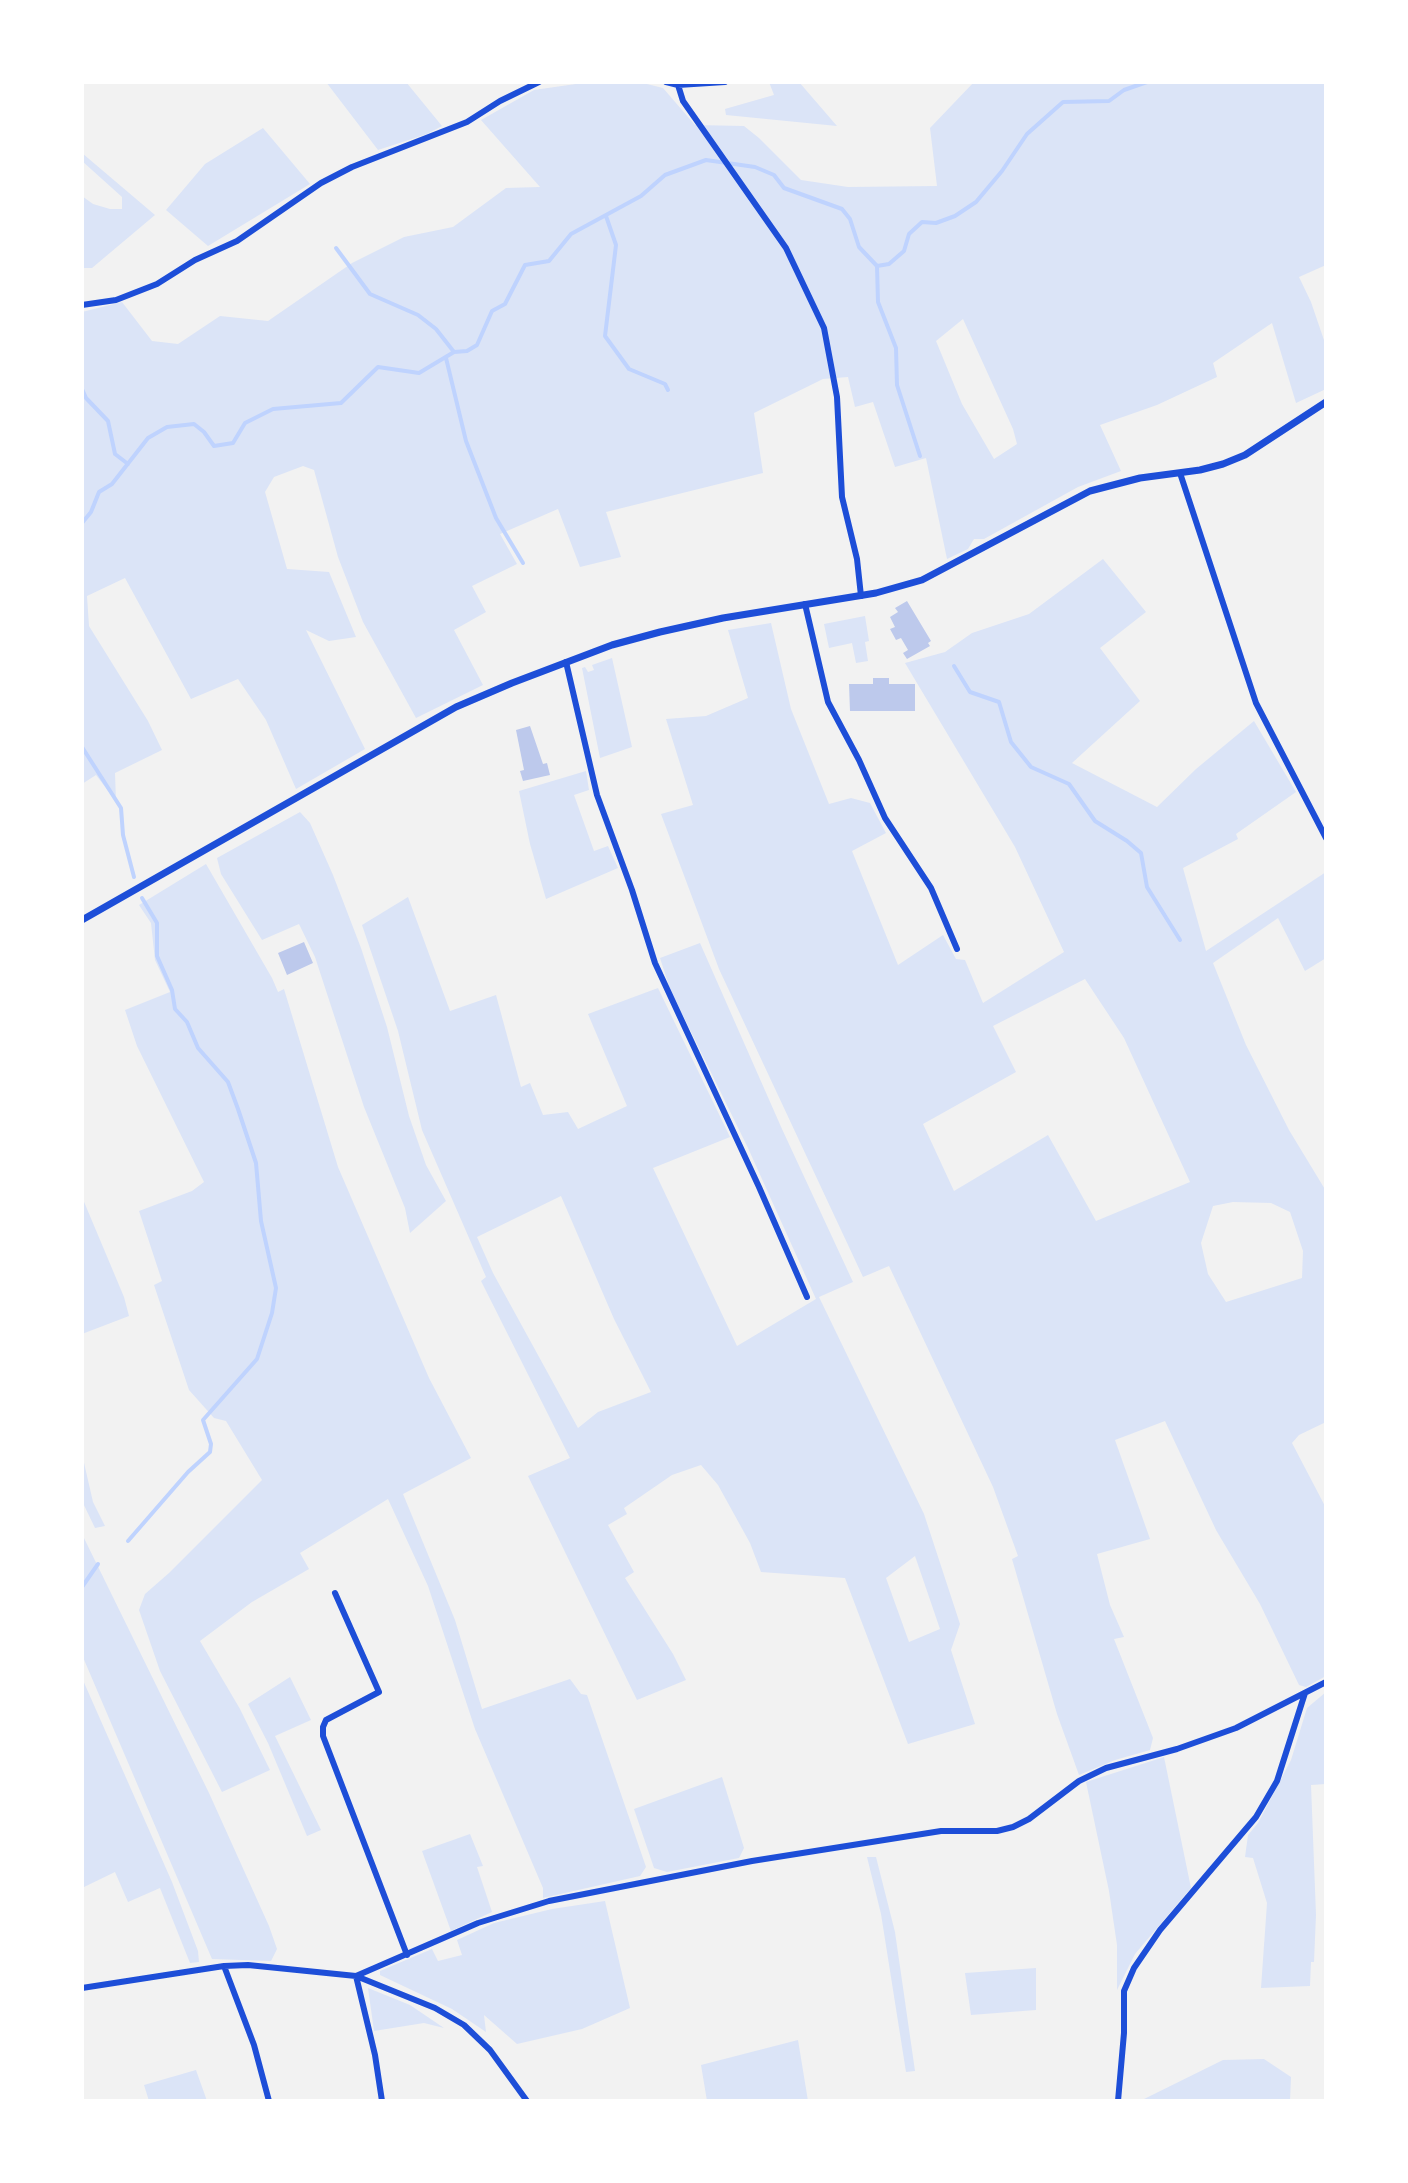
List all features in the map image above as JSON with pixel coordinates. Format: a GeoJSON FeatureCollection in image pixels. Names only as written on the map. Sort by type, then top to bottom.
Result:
{"type":"FeatureCollection","features":[{"type":"Feature","properties":{"kind":"street"},"geometry":{"type":"LineString","coordinates":[[82,305],[116,300],[157,284],[195,260],[237,241],[321,183],[352,167],[467,122],[539,82]]}},
{"type":"Feature","properties":{"kind":"street"},"geometry":{"type":"LineString","coordinates":[[666,82],[678,85],[725,82]]}},
{"type":"Feature","properties":{"kind":"street"},"geometry":{"type":"LineString","coordinates":[[678,85],[683,101],[786,248],[824,328],[837,397],[842,497],[857,559],[861,596]]}},
{"type":"Feature","properties":{"kind":"street"},"geometry":{"type":"LineString","coordinates":[[82,920],[456,707],[566,662],[660,632],[861,596],[927,578],[1090,491],[1140,478],[1223,464],[1245,455],[1326,402]]}},
{"type":"Feature","properties":{"kind":"street"},"geometry":{"type":"LineString","coordinates":[[1180,473],[1256,703],[1326,838]]}},
{"type":"Feature","properties":{"kind":"street"},"geometry":{"type":"LineString","coordinates":[[805,604],[828,702],[885,818],[931,888],[957,949]]}},
{"type":"Feature","properties":{"kind":"street"},"geometry":{"type":"LineString","coordinates":[[566,662],[597,795],[655,963],[807,1297]]}},
{"type":"Feature","properties":{"kind":"street"},"geometry":{"type":"LineString","coordinates":[[335,1593],[379,1692],[326,1720],[323,1736],[407,1955]]}},
{"type":"Feature","properties":{"kind":"street"},"geometry":{"type":"LineString","coordinates":[[356,1976],[478,1923],[549,1901],[752,1861],[941,1831],[997,1831],[1013,1827],[1029,1819],[1079,1781],[1106,1768],[1177,1749],[1236,1728],[1326,1682]]}},
{"type":"Feature","properties":{"kind":"street"},"geometry":{"type":"LineString","coordinates":[[1118,2101],[1124,1991],[1134,1968],[1160,1930],[1256,1817],[1277,1781],[1305,1693]]}},
{"type":"Feature","properties":{"kind":"street"},"geometry":{"type":"LineString","coordinates":[[82,1988],[224,1966],[248,1965],[356,1976],[435,2008],[464,2025],[490,2050],[527,2101]]}},
{"type":"Feature","properties":{"kind":"street"},"geometry":{"type":"LineString","coordinates":[[224,1966],[254,2045],[269,2101]]}},
{"type":"Feature","properties":{"kind":"street"},"geometry":{"type":"LineString","coordinates":[[356,1976],[375,2055],[382,2101]]}},
{"type":"Feature","properties":{"kind":"shaded area"},"geometry":{"type":"Polygon","coordinates":[[[326,82],[406,82],[442,126],[378,150],[326,82]]]}},
{"type":"Feature","properties":{"kind":"shaded area"},"geometry":{"type":"Polygon","coordinates":[[[590,82],[639,82],[663,88],[695,125],[744,126],[801,180],[848,187],[937,186],[930,128],[974,82],[1326,82],[1326,265],[1299,277],[1326,346],[1326,389],[1296,403],[1272,323],[1213,363],[1217,377],[1157,405],[1100,425],[1121,471],[1078,487],[984,539],[974,539],[968,549],[947,559],[926,458],[895,467],[873,402],[855,407],[848,377],[823,379],[754,413],[763,473],[606,512],[621,557],[580,567],[558,509],[500,534],[517,564],[472,586],[486,612],[454,630],[483,685],[416,718],[363,622],[338,557],[314,470],[303,466],[274,477],[265,492],[287,569],[329,572],[356,637],[329,641],[306,630],[365,749],[296,789],[266,720],[238,679],[191,699],[125,578],[87,596],[89,626],[148,721],[162,750],[115,773],[116,801],[96,775],[82,784],[82,312],[122,302],[152,341],[178,344],[220,316],[268,321],[352,263],[404,237],[453,227],[506,188],[540,187],[481,120],[534,90],[590,82]],[[963,319],[936,341],[962,404],[994,459],[1017,444],[963,319]]]}},
{"type":"Feature","properties":{"kind":"shaded area"},"geometry":{"type":"Polygon","coordinates":[[[769,82],[799,82],[837,126],[726,115],[725,109],[774,95],[769,82]]]}},
{"type":"Feature","properties":{"kind":"shaded area"},"geometry":{"type":"Polygon","coordinates":[[[263,128],[310,184],[208,246],[166,210],[205,164],[263,128]]]}},
{"type":"Feature","properties":{"kind":"shaded area"},"geometry":{"type":"Polygon","coordinates":[[[82,153],[155,215],[92,268],[82,268],[82,196],[93,204],[110,209],[122,209],[122,197],[82,161],[82,153]]]}},
{"type":"Feature","properties":{"kind":"shaded area"},"geometry":{"type":"Polygon","coordinates":[[[1103,559],[1146,612],[1100,648],[1140,701],[1072,763],[1157,807],[1196,769],[1254,721],[1296,792],[1236,834],[1238,839],[1183,868],[1206,951],[1326,872],[1326,958],[1305,971],[1278,918],[1213,963],[1246,1045],[1289,1130],[1326,1191],[1326,1422],[1299,1435],[1292,1443],[1326,1508],[1326,1676],[1306,1687],[1299,1685],[1260,1604],[1216,1530],[1165,1421],[1115,1440],[1150,1539],[1097,1554],[1110,1605],[1124,1637],[1114,1639],[1153,1738],[1150,1750],[1079,1775],[1057,1714],[1012,1559],[1018,1556],[993,1487],[889,1266],[863,1277],[719,969],[661,814],[693,805],[666,719],[706,716],[748,698],[728,630],[771,623],[791,709],[829,804],[851,798],[870,803],[886,833],[852,851],[898,965],[943,935],[956,959],[965,960],[983,1003],[1064,952],[1015,847],[905,663],[945,652],[972,633],[1029,614],[1103,559]],[[1085,979],[993,1026],[1016,1072],[923,1124],[954,1191],[1048,1135],[1096,1221],[1190,1182],[1124,1038],[1085,979]],[[1233,1202],[1213,1206],[1201,1243],[1208,1274],[1226,1302],[1302,1278],[1303,1251],[1290,1212],[1271,1203],[1233,1202]]]}},
{"type":"Feature","properties":{"kind":"shaded area"},"geometry":{"type":"Polygon","coordinates":[[[865,616],[868,661],[856,663],[852,643],[829,648],[824,624],[865,616]]]}},
{"type":"Feature","properties":{"kind":"shaded area"},"geometry":{"type":"Polygon","coordinates":[[[612,658],[632,747],[600,758],[582,668],[585,667],[588,672],[594,670],[592,665],[612,658]]]}},
{"type":"Feature","properties":{"kind":"shaded area"},"geometry":{"type":"Polygon","coordinates":[[[586,771],[589,790],[574,795],[594,851],[608,846],[618,868],[546,899],[519,791],[586,771]]]}},
{"type":"Feature","properties":{"kind":"shaded area"},"geometry":{"type":"Polygon","coordinates":[[[300,812],[310,823],[361,948],[387,1027],[409,1116],[426,1165],[446,1201],[410,1233],[405,1208],[364,1107],[315,957],[299,924],[262,940],[221,874],[217,858],[300,812]]]}},
{"type":"Feature","properties":{"kind":"shaded area"},"geometry":{"type":"Polygon","coordinates":[[[206,864],[278,992],[284,989],[338,1167],[429,1378],[471,1458],[403,1494],[455,1620],[482,1709],[570,1679],[581,1694],[587,1695],[646,1867],[640,1876],[543,1898],[543,1888],[475,1729],[428,1586],[388,1499],[300,1553],[309,1569],[252,1602],[200,1641],[240,1709],[270,1770],[222,1792],[160,1671],[139,1610],[145,1594],[262,1480],[226,1421],[214,1418],[189,1390],[154,1285],[162,1281],[139,1211],[192,1191],[204,1182],[137,1046],[125,1010],[170,992],[155,960],[151,923],[139,905],[206,864]]]}},
{"type":"Feature","properties":{"kind":"shaded area"},"geometry":{"type":"Polygon","coordinates":[[[408,897],[450,1011],[496,995],[521,1087],[530,1083],[543,1115],[568,1112],[578,1129],[627,1106],[588,1014],[658,988],[730,1137],[653,1168],[737,1346],[816,1299],[748,1148],[670,989],[660,958],[700,943],[853,1282],[819,1297],[924,1514],[960,1624],[951,1650],[975,1724],[908,1744],[845,1578],[761,1572],[750,1543],[718,1485],[701,1465],[672,1475],[624,1508],[627,1514],[608,1525],[634,1572],[625,1578],[686,1680],[637,1700],[528,1476],[570,1458],[481,1281],[486,1277],[422,1130],[398,1031],[362,925],[408,897]],[[561,1196],[477,1237],[493,1273],[578,1428],[598,1412],[651,1392],[614,1319],[561,1196]],[[915,1556],[886,1578],[909,1642],[940,1629],[915,1556]]]}},
{"type":"Feature","properties":{"kind":"shaded area"},"geometry":{"type":"Polygon","coordinates":[[[82,1197],[129,1316],[82,1334],[82,1197]]]}},
{"type":"Feature","properties":{"kind":"shaded area"},"geometry":{"type":"Polygon","coordinates":[[[82,1454],[93,1502],[105,1526],[95,1528],[82,1501],[82,1454]]]}},
{"type":"Feature","properties":{"kind":"shaded area"},"geometry":{"type":"Polygon","coordinates":[[[82,1534],[209,1793],[269,1926],[277,1949],[271,1961],[212,1959],[82,1655],[82,1534]]]}},
{"type":"Feature","properties":{"kind":"shaded area"},"geometry":{"type":"Polygon","coordinates":[[[290,1677],[311,1720],[275,1736],[321,1830],[307,1836],[248,1704],[290,1677]]]}},
{"type":"Feature","properties":{"kind":"shaded area"},"geometry":{"type":"Polygon","coordinates":[[[82,1678],[172,1882],[198,1951],[199,1962],[190,1963],[160,1888],[128,1902],[115,1872],[82,1888],[82,1678]]]}},
{"type":"Feature","properties":{"kind":"shaded area"},"geometry":{"type":"Polygon","coordinates":[[[1326,1692],[1326,1784],[1311,1785],[1316,1915],[1310,1986],[1261,1988],[1267,1903],[1253,1858],[1245,1857],[1248,1835],[1258,1823],[1291,1760],[1307,1708],[1326,1692]]]}},
{"type":"Feature","properties":{"kind":"shaded area"},"geometry":{"type":"Polygon","coordinates":[[[1164,1757],[1191,1888],[1135,1954],[1117,1990],[1117,1945],[1109,1891],[1086,1782],[1164,1757]]]}},
{"type":"Feature","properties":{"kind":"shaded area"},"geometry":{"type":"Polygon","coordinates":[[[722,1777],[744,1848],[739,1858],[667,1872],[654,1868],[634,1809],[722,1777]]]}},
{"type":"Feature","properties":{"kind":"shaded area"},"geometry":{"type":"Polygon","coordinates":[[[470,1834],[483,1866],[477,1867],[492,1912],[451,1931],[422,1851],[470,1834]]]}},
{"type":"Feature","properties":{"kind":"shaded area"},"geometry":{"type":"Polygon","coordinates":[[[867,1857],[876,1857],[895,1932],[915,2071],[906,2072],[881,1914],[867,1857]]]}},
{"type":"Feature","properties":{"kind":"shaded area"},"geometry":{"type":"Polygon","coordinates":[[[605,1901],[630,2008],[582,2029],[517,2044],[484,2015],[486,2032],[452,2009],[380,1975],[380,1971],[432,1949],[438,1961],[462,1955],[457,1940],[494,1923],[552,1909],[605,1901]]]}},
{"type":"Feature","properties":{"kind":"shaded area"},"geometry":{"type":"Polygon","coordinates":[[[1036,1968],[1036,2010],[971,2015],[965,1973],[1036,1968]]]}},
{"type":"Feature","properties":{"kind":"shaded area"},"geometry":{"type":"Polygon","coordinates":[[[368,1988],[410,2005],[444,2028],[424,2023],[374,2031],[368,1988]]]}},
{"type":"Feature","properties":{"kind":"shaded area"},"geometry":{"type":"Polygon","coordinates":[[[798,2040],[808,2101],[707,2101],[701,2065],[798,2040]]]}},
{"type":"Feature","properties":{"kind":"shaded area"},"geometry":{"type":"Polygon","coordinates":[[[1264,2059],[1291,2077],[1290,2101],[1140,2101],[1223,2060],[1264,2059]]]}},
{"type":"Feature","properties":{"kind":"shaded area"},"geometry":{"type":"Polygon","coordinates":[[[196,2070],[207,2101],[149,2101],[144,2085],[196,2070]]]}},
{"type":"Feature","properties":{"kind":"building"},"geometry":{"type":"Polygon","coordinates":[[[907,601],[931,641],[928,643],[930,646],[907,659],[903,653],[908,650],[901,638],[896,640],[890,629],[895,627],[890,617],[898,612],[895,608],[907,601]]]}},
{"type":"Feature","properties":{"kind":"building"},"geometry":{"type":"Polygon","coordinates":[[[873,678],[889,678],[889,684],[915,684],[915,711],[850,711],[849,684],[873,684],[873,678]]]}},
{"type":"Feature","properties":{"kind":"building"},"geometry":{"type":"Polygon","coordinates":[[[530,726],[550,775],[523,781],[520,771],[524,770],[516,730],[530,726]]]}},
{"type":"Feature","properties":{"kind":"building"},"geometry":{"type":"Polygon","coordinates":[[[304,942],[313,963],[287,975],[278,953],[304,942]]]}},
{"type":"Feature","properties":{"kind":"waterway"},"geometry":{"type":"LineString","coordinates":[[82,523],[91,512],[99,492],[112,484],[148,438],[167,427],[194,424],[214,446],[233,443],[245,423],[273,409],[341,403],[378,367],[419,373],[454,352],[467,351],[477,345],[492,311],[505,304],[525,265],[549,261],[571,234],[641,196],[665,175],[706,160],[755,167],[774,175],[784,188],[842,209],[850,219],[859,247],[877,266],[889,264],[904,251],[909,234],[922,222],[936,223],[955,216],[976,202],[1027,134],[1063,102],[1109,101],[1124,90],[1147,82]]}},
{"type":"Feature","properties":{"kind":"waterway"},"geometry":{"type":"LineString","coordinates":[[606,216],[616,245],[605,336],[629,369],[665,384],[668,390]]}},
{"type":"Feature","properties":{"kind":"waterway"},"geometry":{"type":"LineString","coordinates":[[336,248],[370,294],[418,315],[436,329],[454,352]]}},
{"type":"Feature","properties":{"kind":"waterway"},"geometry":{"type":"LineString","coordinates":[[877,266],[878,302],[896,348],[897,385],[920,456]]}},
{"type":"Feature","properties":{"kind":"waterway"},"geometry":{"type":"LineString","coordinates":[[446,358],[466,441],[496,518],[523,563]]}},
{"type":"Feature","properties":{"kind":"waterway"},"geometry":{"type":"LineString","coordinates":[[82,389],[86,398],[108,421],[115,454],[128,464]]}},
{"type":"Feature","properties":{"kind":"waterway"},"geometry":{"type":"LineString","coordinates":[[954,666],[970,692],[999,702],[1011,742],[1031,767],[1069,784],[1095,821],[1141,853],[1147,887],[1180,940]]}},
{"type":"Feature","properties":{"kind":"waterway"},"geometry":{"type":"LineString","coordinates":[[82,747],[121,808],[123,835],[134,877]]}},
{"type":"Feature","properties":{"kind":"waterway"},"geometry":{"type":"LineString","coordinates":[[128,1541],[188,1472],[210,1452],[211,1444],[203,1420],[257,1359],[272,1313],[276,1288],[261,1221],[256,1163],[238,1109],[228,1082],[198,1048],[187,1022],[175,1009],[172,990],[157,956],[157,923],[142,898]]}},
{"type":"Feature","properties":{"kind":"waterway"},"geometry":{"type":"LineString","coordinates":[[82,1587],[98,1564]]}}]}
